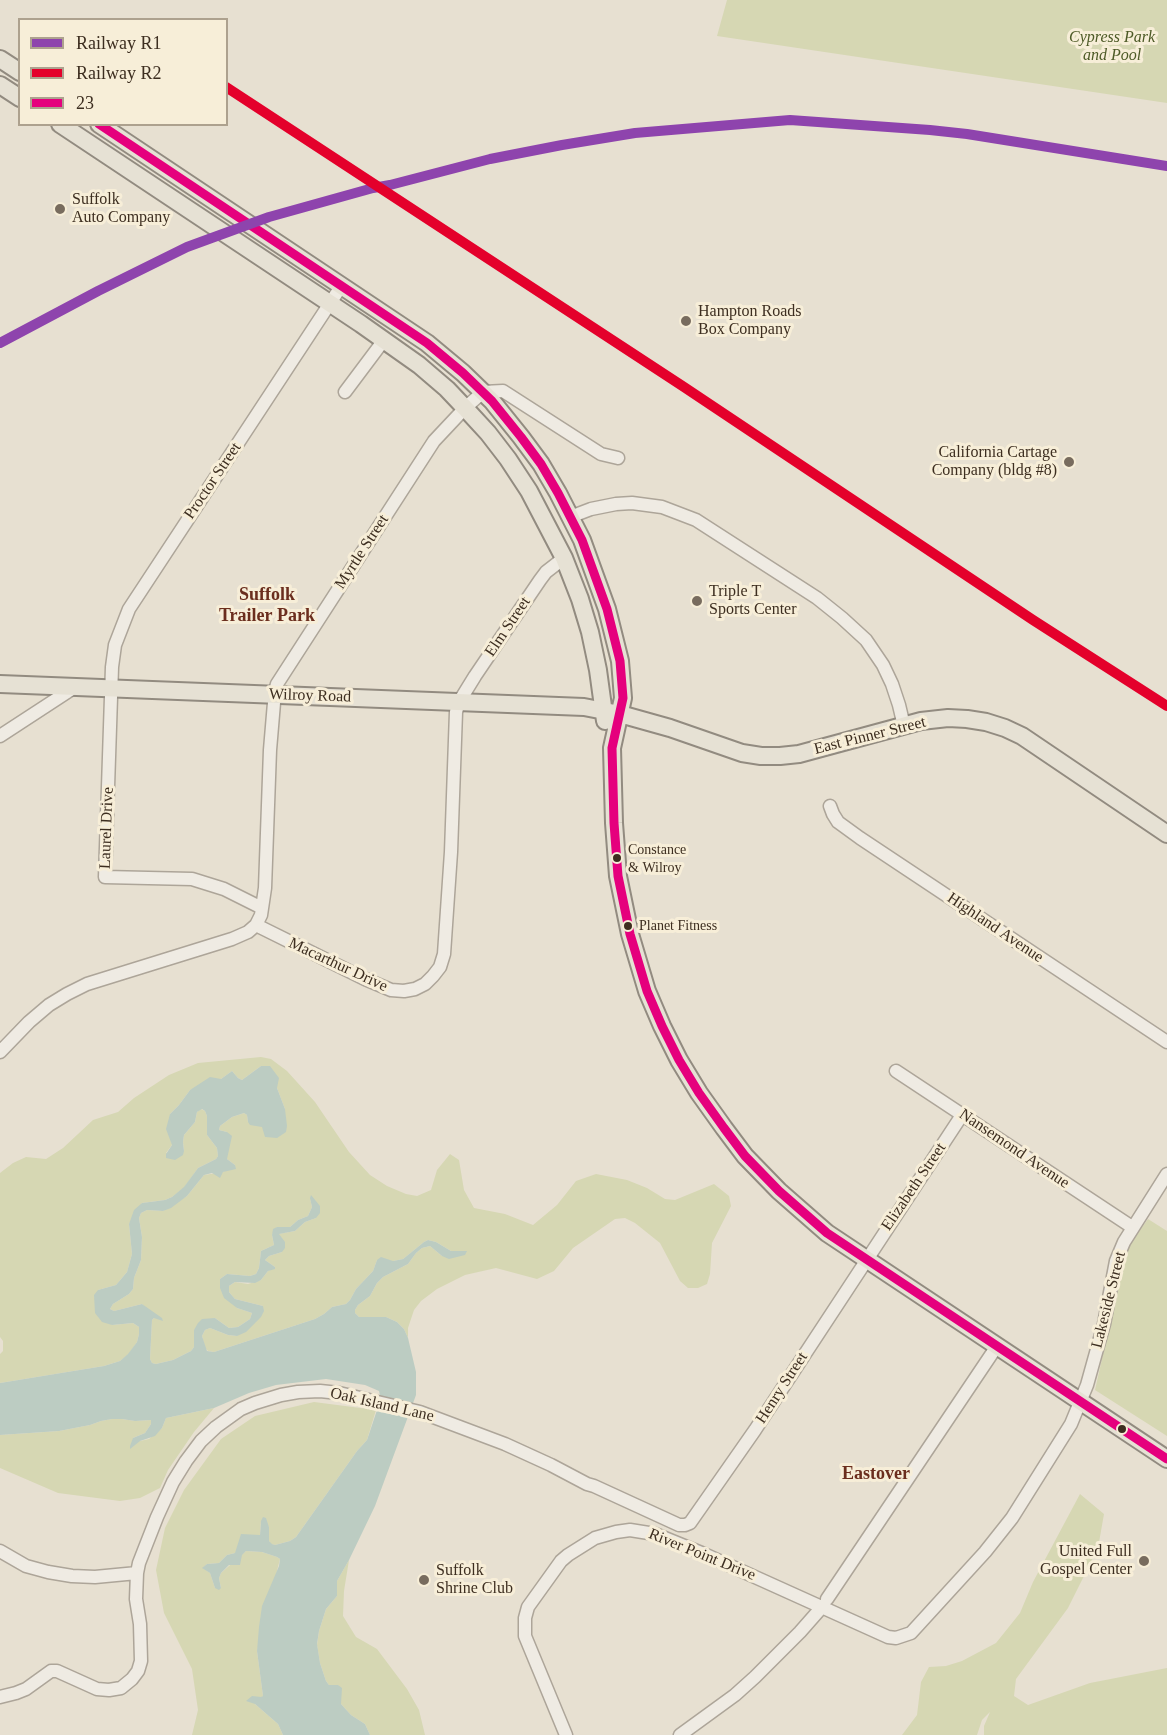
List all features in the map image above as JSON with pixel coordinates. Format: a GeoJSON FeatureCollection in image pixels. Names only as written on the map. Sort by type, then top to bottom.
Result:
{"type":"FeatureCollection","features":[{"type":"Feature","properties":{"kind":"main road"},"geometry":{"type":"LineString","coordinates":[[0,59],[18,71]]}},
{"type":"Feature","properties":{"kind":"main road"},"geometry":{"type":"LineString","coordinates":[[0,85],[18,97]]}},
{"type":"Feature","properties":{"kind":"main road"},"geometry":{"type":"LineString","coordinates":[[63,126],[330,303],[419,365],[490,435],[534,500],[564,558],[580,599],[590,632],[603,711],[612,748],[615,845],[622,898],[638,963],[662,1026],[699,1093],[746,1156],[779,1191],[827,1233],[1167,1459]]}},
{"type":"Feature","properties":{"kind":"main road"},"geometry":{"type":"LineString","coordinates":[[102,126],[432,347],[483,392],[521,437],[541,464],[570,517],[598,582],[614,632],[623,687],[620,714],[612,748]]}},
{"type":"Feature","properties":{"kind":"main road","name":"Wilroy Road"},"geometry":{"type":"LineString","coordinates":[[0,684],[584,707],[620,714]]}},
{"type":"Feature","properties":{"kind":"main road","name":"East Pinner Street"},"geometry":{"type":"LineString","coordinates":[[620,714],[670,728],[742,753],[761,756],[799,754],[921,721],[948,718],[977,720],[1005,728],[1022,736],[1167,834]]}},
{"type":"Feature","properties":{"kind":"street","name":"Proctor Street"},"geometry":{"type":"LineString","coordinates":[[111,688],[115,645],[129,609],[342,285]]}},
{"type":"Feature","properties":{"kind":"street"},"geometry":{"type":"LineString","coordinates":[[345,392],[384,340]]}},
{"type":"Feature","properties":{"kind":"street"},"geometry":{"type":"LineString","coordinates":[[483,392],[503,391],[602,454],[618,458]]}},
{"type":"Feature","properties":{"kind":"street","name":"Myrtle Street"},"geometry":{"type":"LineString","coordinates":[[256,925],[261,915],[265,878],[270,750],[274,694],[277,684],[434,441],[483,392]]}},
{"type":"Feature","properties":{"kind":"street"},"geometry":{"type":"LineString","coordinates":[[570,517],[591,509],[632,503],[662,507],[696,520],[817,598],[866,640],[883,665],[892,684],[904,726]]}},
{"type":"Feature","properties":{"kind":"street","name":"Elm Street"},"geometry":{"type":"LineString","coordinates":[[459,702],[540,580],[555,563],[564,558]]}},
{"type":"Feature","properties":{"kind":"street"},"geometry":{"type":"LineString","coordinates":[[0,736],[75,687]]}},
{"type":"Feature","properties":{"kind":"street","name":"Laurel Drive"},"geometry":{"type":"LineString","coordinates":[[111,688],[105,877],[192,879],[224,888],[262,908]]}},
{"type":"Feature","properties":{"kind":"street","name":"Macarthur Drive"},"geometry":{"type":"LineString","coordinates":[[256,925],[365,980],[391,990],[415,989],[425,984],[433,976],[440,967],[444,954],[451,852],[455,724],[459,702]]}},
{"type":"Feature","properties":{"kind":"street","name":"Highland Avenue"},"geometry":{"type":"LineString","coordinates":[[830,806],[838,822],[860,838],[1167,1042]]}},
{"type":"Feature","properties":{"kind":"street"},"geometry":{"type":"LineString","coordinates":[[0,1052],[49,1005],[87,984],[232,939],[248,932],[256,925]]}},
{"type":"Feature","properties":{"kind":"street","name":"Nansemond Avenue"},"geometry":{"type":"LineString","coordinates":[[896,1071],[1132,1227]]}},
{"type":"Feature","properties":{"kind":"street","name":"Elizabeth Street"},"geometry":{"type":"LineString","coordinates":[[866,1259],[962,1114]]}},
{"type":"Feature","properties":{"kind":"street","name":"Lakeside Street"},"geometry":{"type":"LineString","coordinates":[[1081,1401],[1104,1324],[1116,1261],[1132,1227],[1167,1174]]}},
{"type":"Feature","properties":{"kind":"street","name":"Henry Street"},"geometry":{"type":"LineString","coordinates":[[697,1515],[866,1259]]}},
{"type":"Feature","properties":{"kind":"street"},"geometry":{"type":"LineString","coordinates":[[680,1735],[748,1683],[800,1632],[825,1603],[997,1346]]}},
{"type":"Feature","properties":{"kind":"street","name":"Oak Island Lane"},"geometry":{"type":"LineString","coordinates":[[137,1573],[157,1517],[173,1482],[201,1441],[216,1427],[242,1409],[280,1395],[298,1392],[339,1393],[420,1412],[505,1444],[679,1525],[690,1523],[697,1515]]}},
{"type":"Feature","properties":{"kind":"street","name":"River Point Drive"},"geometry":{"type":"LineString","coordinates":[[566,1735],[525,1636],[525,1618],[528,1607],[561,1561],[588,1542],[616,1532],[630,1530],[655,1534],[825,1603],[888,1637],[905,1636],[985,1552],[1012,1518],[1061,1441],[1081,1401]]}},
{"type":"Feature","properties":{"kind":"street"},"geometry":{"type":"LineString","coordinates":[[0,1551],[26,1566],[60,1574],[95,1577],[137,1573],[136,1599],[141,1661],[138,1671],[121,1688],[97,1689],[57,1671],[51,1671],[26,1689],[0,1697]]}},
{"type":"Feature","properties":{"kind":"green space","name":"Cypress Park and Pool"},"geometry":{"type":"Polygon","coordinates":[[[727,0],[1167,0],[1167,103],[717,36],[727,0]]]}},
{"type":"Feature","properties":{"kind":"green space"},"geometry":{"type":"Polygon","coordinates":[[[261,1057],[271,1059],[287,1071],[315,1102],[349,1152],[370,1175],[406,1194],[417,1196],[431,1190],[437,1170],[450,1154],[459,1160],[464,1190],[474,1208],[505,1214],[533,1225],[557,1205],[576,1181],[596,1174],[627,1180],[665,1199],[675,1200],[714,1184],[729,1196],[731,1206],[712,1243],[707,1284],[698,1288],[688,1288],[680,1281],[660,1243],[625,1218],[615,1219],[573,1248],[554,1271],[537,1279],[496,1268],[465,1275],[437,1289],[421,1301],[414,1310],[408,1328],[408,1338],[404,1329],[397,1322],[386,1317],[359,1317],[355,1310],[370,1296],[377,1283],[383,1277],[408,1264],[422,1248],[430,1246],[442,1256],[466,1251],[451,1251],[428,1240],[403,1259],[377,1260],[373,1271],[346,1304],[332,1307],[315,1319],[214,1352],[208,1351],[202,1336],[205,1330],[210,1328],[237,1336],[263,1306],[235,1299],[229,1292],[229,1286],[235,1282],[248,1284],[261,1280],[268,1271],[275,1267],[265,1260],[269,1256],[282,1252],[278,1234],[295,1231],[305,1222],[316,1218],[310,1198],[312,1207],[308,1216],[298,1220],[290,1227],[277,1227],[272,1235],[274,1245],[261,1251],[256,1274],[250,1276],[227,1274],[220,1279],[237,1308],[252,1313],[250,1319],[238,1327],[229,1328],[215,1318],[194,1330],[194,1347],[191,1351],[173,1360],[152,1363],[150,1359],[154,1318],[142,1304],[114,1311],[110,1309],[113,1304],[133,1289],[134,1278],[141,1260],[142,1237],[139,1218],[141,1213],[147,1210],[163,1211],[187,1196],[204,1175],[223,1172],[235,1165],[227,1159],[227,1132],[219,1130],[220,1126],[232,1117],[244,1113],[247,1115],[248,1122],[285,1109],[277,1088],[261,1066],[242,1080],[232,1071],[221,1079],[190,1090],[170,1114],[172,1145],[166,1153],[184,1151],[184,1135],[195,1122],[197,1112],[201,1109],[207,1116],[207,1135],[217,1148],[218,1156],[198,1168],[184,1188],[172,1197],[142,1203],[129,1224],[132,1254],[127,1272],[116,1285],[98,1290],[112,1325],[133,1323],[139,1327],[137,1342],[129,1354],[120,1361],[104,1366],[0,1383],[0,1354],[3,1351],[3,1341],[0,1337],[0,1173],[26,1157],[46,1159],[63,1148],[93,1120],[118,1112],[134,1098],[169,1075],[198,1063],[261,1057]]]}},
{"type":"Feature","properties":{"kind":"green space"},"geometry":{"type":"Polygon","coordinates":[[[1148,1219],[1167,1231],[1167,1436],[1095,1390],[1127,1248],[1148,1219]]]}},
{"type":"Feature","properties":{"kind":"green space"},"geometry":{"type":"Polygon","coordinates":[[[314,1402],[376,1410],[367,1440],[296,1537],[290,1541],[271,1544],[269,1527],[261,1521],[260,1535],[235,1553],[227,1555],[219,1563],[207,1564],[203,1568],[210,1573],[215,1588],[221,1588],[219,1578],[221,1573],[246,1551],[262,1552],[280,1559],[257,1651],[263,1696],[255,1704],[278,1724],[283,1735],[192,1735],[198,1710],[192,1669],[164,1613],[156,1570],[165,1528],[184,1490],[221,1439],[255,1416],[314,1402]]]}},
{"type":"Feature","properties":{"kind":"green space"},"geometry":{"type":"Polygon","coordinates":[[[214,1408],[168,1470],[160,1488],[140,1498],[120,1501],[58,1493],[0,1468],[0,1435],[59,1431],[112,1419],[151,1420],[145,1433],[133,1438],[140,1441],[149,1439],[162,1428],[166,1418],[214,1408]]]}},
{"type":"Feature","properties":{"kind":"green space"},"geometry":{"type":"Polygon","coordinates":[[[1080,1494],[1104,1514],[1098,1548],[1068,1608],[1016,1679],[1014,1696],[1028,1705],[1090,1683],[1167,1668],[1167,1735],[984,1735],[984,1726],[990,1712],[982,1720],[977,1735],[902,1735],[917,1715],[921,1682],[929,1667],[946,1666],[962,1661],[996,1643],[1020,1613],[1033,1582],[1080,1494]]]}},
{"type":"Feature","properties":{"kind":"green space"},"geometry":{"type":"Polygon","coordinates":[[[349,1560],[343,1616],[356,1637],[377,1649],[407,1689],[419,1710],[425,1735],[370,1735],[365,1724],[351,1715],[341,1704],[338,1685],[329,1685],[326,1681],[317,1645],[319,1631],[326,1609],[337,1596],[337,1581],[349,1560]]]}},
{"type":"Feature","properties":{"kind":"shaded area"},"geometry":{"type":"Polygon","coordinates":[[[261,1066],[270,1066],[279,1078],[277,1088],[285,1109],[286,1132],[277,1138],[265,1137],[262,1127],[250,1125],[244,1113],[232,1117],[220,1126],[219,1130],[232,1136],[227,1159],[235,1165],[236,1169],[223,1172],[220,1178],[212,1173],[204,1175],[187,1196],[171,1208],[163,1211],[147,1210],[141,1213],[139,1218],[142,1237],[141,1260],[134,1278],[133,1289],[113,1304],[110,1309],[114,1311],[142,1304],[162,1318],[163,1321],[154,1318],[152,1320],[150,1359],[156,1364],[173,1360],[191,1351],[194,1347],[194,1330],[202,1319],[215,1318],[229,1328],[238,1327],[250,1319],[252,1313],[237,1308],[224,1298],[220,1288],[220,1279],[227,1274],[250,1276],[256,1274],[261,1251],[274,1245],[273,1229],[290,1227],[298,1220],[308,1216],[312,1207],[311,1195],[320,1206],[320,1213],[295,1231],[279,1234],[285,1242],[285,1248],[282,1252],[269,1256],[265,1260],[275,1269],[268,1271],[261,1280],[255,1283],[235,1282],[229,1286],[229,1292],[235,1299],[263,1306],[264,1311],[261,1317],[246,1332],[237,1336],[210,1328],[205,1330],[202,1336],[207,1351],[214,1352],[315,1319],[332,1307],[346,1304],[373,1271],[377,1260],[381,1257],[393,1261],[403,1259],[428,1240],[451,1251],[467,1251],[465,1255],[449,1259],[430,1246],[422,1248],[408,1264],[383,1277],[370,1296],[355,1310],[359,1317],[386,1317],[397,1322],[404,1329],[416,1372],[416,1395],[375,1506],[337,1581],[337,1596],[326,1609],[317,1644],[326,1681],[329,1685],[338,1685],[342,1688],[341,1704],[351,1715],[365,1724],[370,1735],[283,1735],[278,1724],[255,1704],[246,1701],[252,1696],[263,1696],[257,1651],[259,1627],[262,1606],[280,1559],[262,1552],[246,1551],[242,1555],[240,1565],[229,1565],[221,1573],[219,1590],[215,1588],[210,1573],[202,1568],[207,1564],[219,1563],[227,1555],[235,1553],[241,1534],[260,1535],[263,1517],[266,1518],[269,1527],[269,1541],[272,1544],[290,1541],[296,1537],[367,1440],[379,1404],[379,1391],[365,1385],[326,1379],[276,1385],[249,1393],[214,1408],[166,1418],[162,1428],[155,1436],[140,1441],[130,1449],[133,1438],[145,1433],[151,1420],[112,1419],[59,1431],[0,1435],[0,1383],[104,1366],[120,1361],[137,1342],[139,1327],[133,1323],[112,1325],[102,1322],[95,1313],[94,1295],[98,1290],[116,1285],[127,1272],[132,1254],[129,1224],[134,1210],[142,1203],[172,1197],[184,1187],[198,1168],[218,1156],[217,1148],[207,1135],[207,1116],[202,1109],[197,1112],[195,1122],[184,1135],[183,1155],[175,1160],[166,1158],[172,1145],[166,1129],[170,1114],[190,1090],[210,1077],[221,1079],[232,1071],[242,1080],[261,1066]]]}},
{"type":"Feature","properties":{"kind":"rail line","name":"R2"},"geometry":{"type":"LineString","coordinates":[[228,88],[1167,706]]}},
{"type":"Feature","properties":{"kind":"rail line","name":"R1"},"geometry":{"type":"LineString","coordinates":[[0,343],[187,247],[269,217],[490,159],[635,133],[790,120],[967,134],[1167,166]]}},
{"type":"Feature","properties":{"kind":"transit line","name":"23"},"geometry":{"type":"LineString","coordinates":[[102,126],[427,343],[492,401],[541,464],[582,540],[607,609],[620,661],[623,698],[612,748],[614,823],[618,876],[630,934],[647,991],[679,1060],[699,1093],[745,1156],[779,1191],[827,1233],[1167,1459]]}},
{"type":"Feature","properties":{"kind":"place","name":"Suffolk Auto Company"},"geometry":{"type":"Point","coordinates":[60,209]}},
{"type":"Feature","properties":{"kind":"place","name":"Hampton Roads Box Company"},"geometry":{"type":"Point","coordinates":[686,321]}},
{"type":"Feature","properties":{"kind":"place","name":"California Cartage Company (bldg #8)"},"geometry":{"type":"Point","coordinates":[1069,462]}},
{"type":"Feature","properties":{"kind":"place","name":"Triple T Sports Center"},"geometry":{"type":"Point","coordinates":[697,601]}},
{"type":"Feature","properties":{"kind":"place","name":"Constance & Wilroy"},"geometry":{"type":"Point","coordinates":[617,858]}},
{"type":"Feature","properties":{"kind":"place","name":"Planet Fitness"},"geometry":{"type":"Point","coordinates":[628,926]}},
{"type":"Feature","properties":{"kind":"place","name":"United Full Gospel Center"},"geometry":{"type":"Point","coordinates":[1144,1561]}},
{"type":"Feature","properties":{"kind":"place","name":"Suffolk Shrine Club"},"geometry":{"type":"Point","coordinates":[424,1580]}},
{"type":"Feature","properties":{"kind":"district","name":"Suffolk Trailer Park"},"geometry":{"type":"Point","coordinates":[267,605]}},
{"type":"Feature","properties":{"kind":"district","name":"Eastover"},"geometry":{"type":"Point","coordinates":[876,1474]}}]}
